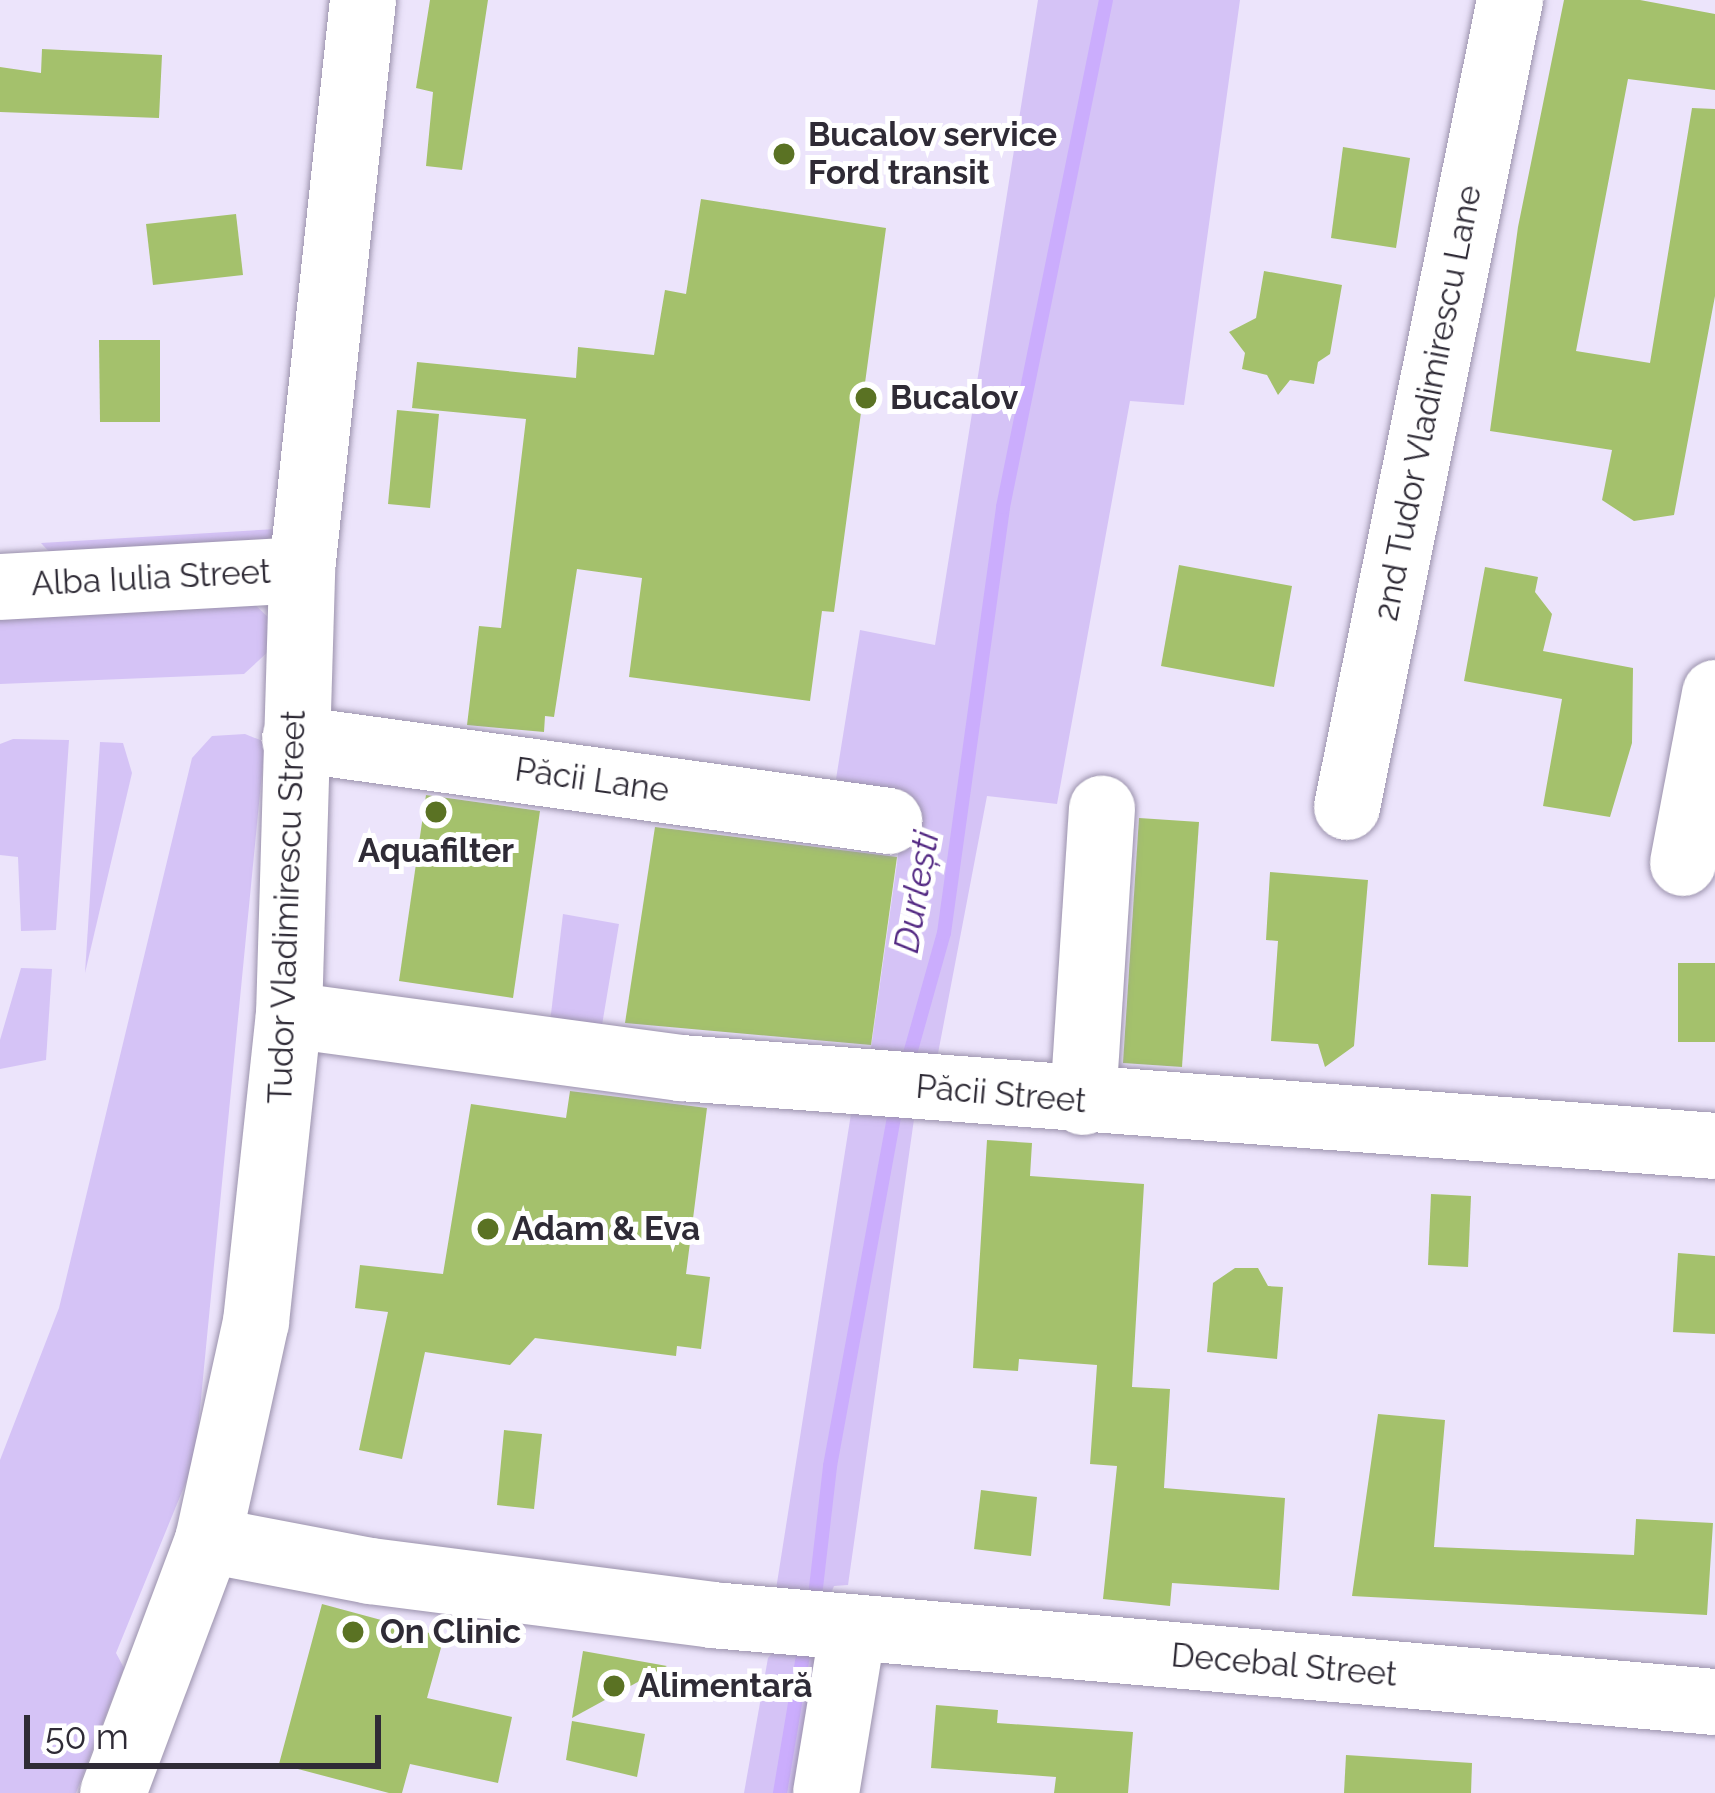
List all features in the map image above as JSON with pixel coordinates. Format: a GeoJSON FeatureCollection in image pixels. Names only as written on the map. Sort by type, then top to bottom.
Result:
{"type":"FeatureCollection","features":[{"type":"Feature","properties":{"kind":"street","name":"Tudor Vladimirescu Street"},"geometry":{"type":"LineString","coordinates":[[113,1793],[208,1540],[256,1322],[289,1015],[302,570],[363,0]]}},
{"type":"Feature","properties":{"kind":"street","name":"2nd Tudor Vladimirescu Lane"},"geometry":{"type":"LineString","coordinates":[[1347,807],[1510,0]]}},
{"type":"Feature","properties":{"kind":"street","name":"Alba Iulia Street"},"geometry":{"type":"LineString","coordinates":[[0,586],[302,570]]}},
{"type":"Feature","properties":{"kind":"street"},"geometry":{"type":"LineString","coordinates":[[1683,863],[1715,693]]}},
{"type":"Feature","properties":{"kind":"street","name":"Păcii Lane"},"geometry":{"type":"LineString","coordinates":[[295,739],[889,821]]}},
{"type":"Feature","properties":{"kind":"street"},"geometry":{"type":"LineString","coordinates":[[1083,1102],[1102,809]]}},
{"type":"Feature","properties":{"kind":"street","name":"Păcii Street"},"geometry":{"type":"LineString","coordinates":[[289,1015],[681,1068],[1083,1102],[1715,1146]]}},
{"type":"Feature","properties":{"kind":"street","name":"Decebal Street"},"geometry":{"type":"LineString","coordinates":[[208,1540],[370,1571],[777,1621],[1715,1702]]}},
{"type":"Feature","properties":{"kind":"street"},"geometry":{"type":"LineString","coordinates":[[826,1793],[847,1627]]}},
{"type":"Feature","properties":{"kind":"shaded area"},"geometry":{"type":"Polygon","coordinates":[[[1038,0],[1240,0],[1184,405],[1130,401],[1057,804],[987,796],[936,1064],[869,1062],[906,799],[836,779],[860,630],[935,645],[1038,0]]]}},
{"type":"Feature","properties":{"kind":"shaded area"},"geometry":{"type":"Polygon","coordinates":[[[277,529],[277,540],[53,556],[41,543],[277,529]]]}},
{"type":"Feature","properties":{"kind":"shaded area"},"geometry":{"type":"Polygon","coordinates":[[[246,596],[273,622],[271,649],[244,674],[0,684],[0,605],[246,596]]]}},
{"type":"Feature","properties":{"kind":"shaded area"},"geometry":{"type":"Polygon","coordinates":[[[245,734],[265,742],[195,1460],[116,1653],[124,1668],[76,1793],[0,1793],[0,1460],[59,1308],[192,758],[212,736],[245,734]]]}},
{"type":"Feature","properties":{"kind":"shaded area"},"geometry":{"type":"Polygon","coordinates":[[[13,739],[69,740],[56,930],[21,931],[18,857],[0,855],[0,744],[13,739]]]}},
{"type":"Feature","properties":{"kind":"shaded area"},"geometry":{"type":"Polygon","coordinates":[[[100,742],[123,743],[132,773],[85,973],[100,742]]]}},
{"type":"Feature","properties":{"kind":"shaded area"},"geometry":{"type":"Polygon","coordinates":[[[563,914],[619,924],[601,1031],[550,1022],[563,914]]]}},
{"type":"Feature","properties":{"kind":"shaded area"},"geometry":{"type":"Polygon","coordinates":[[[21,968],[52,969],[46,1060],[0,1069],[0,1040],[21,968]]]}},
{"type":"Feature","properties":{"kind":"shaded area"},"geometry":{"type":"Polygon","coordinates":[[[853,1101],[916,1105],[848,1585],[834,1586],[825,1608],[774,1602],[853,1101]]]}},
{"type":"Feature","properties":{"kind":"shaded area"},"geometry":{"type":"Polygon","coordinates":[[[819,1646],[811,1793],[744,1793],[768,1658],[776,1649],[819,1646]]]}},
{"type":"Feature","properties":{"kind":"building"},"geometry":{"type":"Polygon","coordinates":[[[430,0],[488,0],[462,170],[426,166],[433,92],[416,88],[430,0]]]}},
{"type":"Feature","properties":{"kind":"building"},"geometry":{"type":"Polygon","coordinates":[[[1564,0],[1640,0],[1715,14],[1715,90],[1628,79],[1576,351],[1650,363],[1692,108],[1715,109],[1715,296],[1674,515],[1634,521],[1602,500],[1612,450],[1490,431],[1518,227],[1564,0]]]}},
{"type":"Feature","properties":{"kind":"building"},"geometry":{"type":"Polygon","coordinates":[[[42,49],[162,55],[159,118],[0,112],[0,67],[41,73],[42,49]]]}},
{"type":"Feature","properties":{"kind":"building"},"geometry":{"type":"Polygon","coordinates":[[[1343,147],[1410,158],[1396,248],[1331,238],[1343,147]]]}},
{"type":"Feature","properties":{"kind":"building"},"geometry":{"type":"Polygon","coordinates":[[[701,199],[886,228],[834,612],[822,611],[810,701],[629,677],[642,578],[577,569],[554,717],[545,716],[544,732],[467,725],[479,626],[501,628],[526,419],[412,408],[417,362],[576,378],[578,347],[654,355],[665,290],[686,294],[701,199]]]}},
{"type":"Feature","properties":{"kind":"building"},"geometry":{"type":"Polygon","coordinates":[[[236,214],[243,275],[153,285],[146,224],[236,214]]]}},
{"type":"Feature","properties":{"kind":"building"},"geometry":{"type":"Polygon","coordinates":[[[1264,271],[1342,285],[1330,354],[1318,362],[1314,384],[1290,380],[1278,395],[1267,375],[1242,369],[1245,353],[1229,332],[1256,318],[1264,271]]]}},
{"type":"Feature","properties":{"kind":"building"},"geometry":{"type":"Polygon","coordinates":[[[99,340],[160,340],[160,422],[100,422],[99,340]]]}},
{"type":"Feature","properties":{"kind":"building"},"geometry":{"type":"Polygon","coordinates":[[[397,410],[439,414],[430,508],[388,504],[397,410]]]}},
{"type":"Feature","properties":{"kind":"building"},"geometry":{"type":"Polygon","coordinates":[[[1179,565],[1292,586],[1274,687],[1161,666],[1179,565]]]}},
{"type":"Feature","properties":{"kind":"building"},"geometry":{"type":"Polygon","coordinates":[[[1485,567],[1538,577],[1535,592],[1552,614],[1543,651],[1633,668],[1632,743],[1610,817],[1543,806],[1562,699],[1464,681],[1485,567]]]}},
{"type":"Feature","properties":{"kind":"building"},"geometry":{"type":"Polygon","coordinates":[[[426,795],[540,811],[513,998],[399,981],[426,795]]]}},
{"type":"Feature","properties":{"kind":"building"},"geometry":{"type":"Polygon","coordinates":[[[1139,818],[1199,822],[1182,1067],[1123,1063],[1139,818]]]}},
{"type":"Feature","properties":{"kind":"building"},"geometry":{"type":"Polygon","coordinates":[[[655,827],[897,857],[871,1045],[625,1023],[655,827]]]}},
{"type":"Feature","properties":{"kind":"building"},"geometry":{"type":"Polygon","coordinates":[[[1270,872],[1368,880],[1354,1046],[1325,1067],[1318,1044],[1271,1041],[1278,941],[1266,940],[1270,872]]]}},
{"type":"Feature","properties":{"kind":"building"},"geometry":{"type":"Polygon","coordinates":[[[1678,963],[1715,963],[1715,1042],[1678,1042],[1678,963]]]}},
{"type":"Feature","properties":{"kind":"building"},"geometry":{"type":"Polygon","coordinates":[[[570,1091],[707,1108],[686,1274],[710,1277],[701,1349],[677,1346],[676,1356],[535,1338],[510,1365],[425,1352],[402,1459],[359,1450],[388,1312],[355,1308],[360,1265],[443,1274],[471,1104],[566,1118],[570,1091]]]}},
{"type":"Feature","properties":{"kind":"building"},"geometry":{"type":"Polygon","coordinates":[[[987,1140],[1032,1143],[1030,1176],[1144,1184],[1132,1387],[1170,1389],[1164,1488],[1285,1498],[1279,1590],[1172,1583],[1170,1606],[1103,1599],[1117,1466],[1090,1464],[1097,1365],[1019,1359],[1018,1371],[973,1368],[987,1140]]]}},
{"type":"Feature","properties":{"kind":"building"},"geometry":{"type":"Polygon","coordinates":[[[1431,1194],[1471,1196],[1468,1267],[1428,1265],[1431,1194]]]}},
{"type":"Feature","properties":{"kind":"building"},"geometry":{"type":"Polygon","coordinates":[[[1678,1253],[1715,1256],[1715,1334],[1673,1332],[1678,1253]]]}},
{"type":"Feature","properties":{"kind":"building"},"geometry":{"type":"Polygon","coordinates":[[[1235,1268],[1258,1268],[1268,1286],[1283,1287],[1277,1359],[1207,1352],[1213,1283],[1235,1268]]]}},
{"type":"Feature","properties":{"kind":"building"},"geometry":{"type":"Polygon","coordinates":[[[1378,1414],[1445,1420],[1434,1547],[1634,1555],[1636,1519],[1713,1523],[1707,1615],[1352,1596],[1378,1414]]]}},
{"type":"Feature","properties":{"kind":"building"},"geometry":{"type":"Polygon","coordinates":[[[504,1430],[542,1434],[534,1509],[497,1505],[504,1430]]]}},
{"type":"Feature","properties":{"kind":"building"},"geometry":{"type":"Polygon","coordinates":[[[981,1490],[1037,1497],[1031,1556],[974,1549],[981,1490]]]}},
{"type":"Feature","properties":{"kind":"building"},"geometry":{"type":"Polygon","coordinates":[[[322,1604],[444,1637],[427,1698],[512,1717],[498,1783],[410,1764],[402,1793],[389,1793],[279,1764],[322,1604]]]}},
{"type":"Feature","properties":{"kind":"building"},"geometry":{"type":"Polygon","coordinates":[[[583,1651],[667,1666],[572,1718],[583,1651]]]}},
{"type":"Feature","properties":{"kind":"building"},"geometry":{"type":"Polygon","coordinates":[[[936,1705],[998,1710],[997,1723],[1133,1732],[1128,1793],[1054,1793],[1056,1777],[931,1768],[936,1705]]]}},
{"type":"Feature","properties":{"kind":"building"},"geometry":{"type":"Polygon","coordinates":[[[572,1721],[645,1734],[637,1777],[566,1760],[572,1721]]]}},
{"type":"Feature","properties":{"kind":"building"},"geometry":{"type":"Polygon","coordinates":[[[1346,1755],[1472,1763],[1471,1793],[1344,1793],[1346,1755]]]}},
{"type":"Feature","properties":{"kind":"waterway","name":"Durlești"},"geometry":{"type":"LineString","coordinates":[[906,1068],[944,933],[1003,507],[1106,0]]}},
{"type":"Feature","properties":{"kind":"waterway","name":"Durlești"},"geometry":{"type":"LineString","coordinates":[[814,1605],[830,1466],[897,1101]]}},
{"type":"Feature","properties":{"kind":"waterway","name":"Durlești"},"geometry":{"type":"LineString","coordinates":[[780,1793],[806,1638]]}},
{"type":"Feature","properties":{"kind":"place","name":"Bucalov service Ford transit"},"geometry":{"type":"Point","coordinates":[784,154]}},
{"type":"Feature","properties":{"kind":"place","name":"Bucalov"},"geometry":{"type":"Point","coordinates":[866,398]}},
{"type":"Feature","properties":{"kind":"place","name":"Aquafilter"},"geometry":{"type":"Point","coordinates":[436,812]}},
{"type":"Feature","properties":{"kind":"place","name":"Adam & Eva"},"geometry":{"type":"Point","coordinates":[488,1229]}},
{"type":"Feature","properties":{"kind":"place","name":"On Clinic"},"geometry":{"type":"Point","coordinates":[353,1632]}},
{"type":"Feature","properties":{"kind":"place","name":"Alimentară"},"geometry":{"type":"Point","coordinates":[614,1686]}}]}
